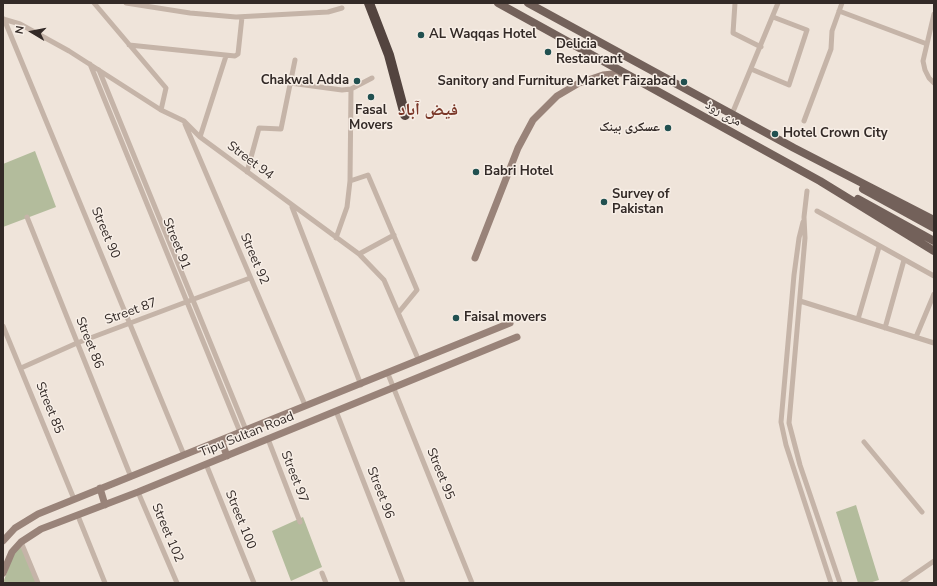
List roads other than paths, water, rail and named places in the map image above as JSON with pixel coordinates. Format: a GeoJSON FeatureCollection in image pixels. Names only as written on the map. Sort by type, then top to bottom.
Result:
{"type":"FeatureCollection","features":[{"type":"Feature","properties":{"kind":"highway"},"geometry":{"type":"LineString","coordinates":[[369,3],[389,55],[405,115]]}},
{"type":"Feature","properties":{"kind":"main road","name":"مری روڈ"},"geometry":{"type":"LineString","coordinates":[[498,3],[820,180],[934,251]]}},
{"type":"Feature","properties":{"kind":"main road","name":"مری روڈ"},"geometry":{"type":"LineString","coordinates":[[528,3],[794,148],[934,220]]}},
{"type":"Feature","properties":{"kind":"main road"},"geometry":{"type":"LineString","coordinates":[[794,148],[889,205],[934,228]]}},
{"type":"Feature","properties":{"kind":"main road"},"geometry":{"type":"LineString","coordinates":[[820,180],[878,208],[934,241]]}},
{"type":"Feature","properties":{"kind":"street"},"geometry":{"type":"LineString","coordinates":[[94,3],[166,88],[161,110]]}},
{"type":"Feature","properties":{"kind":"street"},"geometry":{"type":"LineString","coordinates":[[126,3],[190,13],[242,17],[328,12],[342,8]]}},
{"type":"Feature","properties":{"kind":"street"},"geometry":{"type":"LineString","coordinates":[[735,3],[733,33],[761,47]]}},
{"type":"Feature","properties":{"kind":"street"},"geometry":{"type":"LineString","coordinates":[[732,114],[778,3]]}},
{"type":"Feature","properties":{"kind":"street"},"geometry":{"type":"LineString","coordinates":[[804,121],[831,50],[832,31],[842,3]]}},
{"type":"Feature","properties":{"kind":"street"},"geometry":{"type":"LineString","coordinates":[[839,11],[927,44]]}},
{"type":"Feature","properties":{"kind":"street"},"geometry":{"type":"LineString","coordinates":[[934,14],[924,61],[925,70],[929,78],[934,83]]}},
{"type":"Feature","properties":{"kind":"street"},"geometry":{"type":"LineString","coordinates":[[129,45],[226,56],[238,54],[242,17]]}},
{"type":"Feature","properties":{"kind":"street"},"geometry":{"type":"LineString","coordinates":[[751,69],[789,86],[807,30],[773,17]]}},
{"type":"Feature","properties":{"kind":"street","name":"Street 94"},"geometry":{"type":"LineString","coordinates":[[4,19],[20,24],[90,64],[161,110],[184,121],[200,137],[359,254],[384,280],[419,361]]}},
{"type":"Feature","properties":{"kind":"street","name":"Street 90"},"geometry":{"type":"LineString","coordinates":[[4,19],[184,455]]}},
{"type":"Feature","properties":{"kind":"street"},"geometry":{"type":"LineString","coordinates":[[200,137],[226,56]]}},
{"type":"Feature","properties":{"kind":"street"},"geometry":{"type":"LineString","coordinates":[[247,172],[259,128],[281,129],[295,60]]}},
{"type":"Feature","properties":{"kind":"street","name":"Street 91"},"geometry":{"type":"LineString","coordinates":[[90,64],[243,431]]}},
{"type":"Feature","properties":{"kind":"street"},"geometry":{"type":"LineString","coordinates":[[99,70],[190,302]]}},
{"type":"Feature","properties":{"kind":"street"},"geometry":{"type":"LineString","coordinates":[[475,258],[518,148],[532,120],[557,96],[579,83],[603,75],[622,72]]}},
{"type":"Feature","properties":{"kind":"street"},"geometry":{"type":"LineString","coordinates":[[290,84],[325,89],[351,89],[372,78]]}},
{"type":"Feature","properties":{"kind":"street"},"geometry":{"type":"LineString","coordinates":[[336,238],[346,207],[350,181],[351,89]]}},
{"type":"Feature","properties":{"kind":"street","name":"Street 92"},"geometry":{"type":"LineString","coordinates":[[184,121],[305,405]]}},
{"type":"Feature","properties":{"kind":"street"},"geometry":{"type":"LineString","coordinates":[[350,181],[368,174],[417,290],[399,312]]}},
{"type":"Feature","properties":{"kind":"street"},"geometry":{"type":"LineString","coordinates":[[807,191],[804,217],[805,238],[800,301],[791,389],[790,430],[804,477],[840,583]]}},
{"type":"Feature","properties":{"kind":"street"},"geometry":{"type":"LineString","coordinates":[[292,206],[361,385]]}},
{"type":"Feature","properties":{"kind":"street"},"geometry":{"type":"LineString","coordinates":[[816,211],[934,276]]}},
{"type":"Feature","properties":{"kind":"street","name":"Street 86"},"geometry":{"type":"LineString","coordinates":[[27,216],[131,477]]}},
{"type":"Feature","properties":{"kind":"street"},"geometry":{"type":"LineString","coordinates":[[804,217],[798,238],[781,422],[788,453],[831,583]]}},
{"type":"Feature","properties":{"kind":"street"},"geometry":{"type":"LineString","coordinates":[[359,254],[394,235]]}},
{"type":"Feature","properties":{"kind":"street"},"geometry":{"type":"LineString","coordinates":[[858,319],[880,247]]}},
{"type":"Feature","properties":{"kind":"street"},"geometry":{"type":"LineString","coordinates":[[885,328],[904,260]]}},
{"type":"Feature","properties":{"kind":"street","name":"Street 87"},"geometry":{"type":"LineString","coordinates":[[21,368],[77,343],[190,302],[250,278]]}},
{"type":"Feature","properties":{"kind":"street"},"geometry":{"type":"LineString","coordinates":[[916,337],[934,294]]}},
{"type":"Feature","properties":{"kind":"street"},"geometry":{"type":"LineString","coordinates":[[800,301],[934,343]]}},
{"type":"Feature","properties":{"kind":"street","name":"Tipu Sultan Road"},"geometry":{"type":"LineString","coordinates":[[3,541],[15,528],[38,514],[305,405],[361,385],[510,323]]}},
{"type":"Feature","properties":{"kind":"street","name":"Street 85"},"geometry":{"type":"LineString","coordinates":[[3,326],[74,499]]}},
{"type":"Feature","properties":{"kind":"street","name":"Tipu Sultan Road"},"geometry":{"type":"LineString","coordinates":[[3,573],[12,552],[21,542],[41,529],[106,505],[517,337]]}},
{"type":"Feature","properties":{"kind":"street","name":"Street 95"},"geometry":{"type":"LineString","coordinates":[[388,374],[472,583]]}},
{"type":"Feature","properties":{"kind":"street","name":"Street 96"},"geometry":{"type":"LineString","coordinates":[[336,411],[403,583]]}},
{"type":"Feature","properties":{"kind":"street","name":"Street 97"},"geometry":{"type":"LineString","coordinates":[[268,439],[300,522]]}},
{"type":"Feature","properties":{"kind":"street"},"geometry":{"type":"LineString","coordinates":[[221,440],[227,456]]}},
{"type":"Feature","properties":{"kind":"street"},"geometry":{"type":"LineString","coordinates":[[864,442],[922,512]]}},
{"type":"Feature","properties":{"kind":"street","name":"Street 100"},"geometry":{"type":"LineString","coordinates":[[206,464],[254,583]]}},
{"type":"Feature","properties":{"kind":"street"},"geometry":{"type":"LineString","coordinates":[[100,488],[106,505]]}},
{"type":"Feature","properties":{"kind":"street","name":"Street 102"},"geometry":{"type":"LineString","coordinates":[[138,492],[177,583]]}},
{"type":"Feature","properties":{"kind":"street"},"geometry":{"type":"LineString","coordinates":[[78,516],[105,583]]}},
{"type":"Feature","properties":{"kind":"street"},"geometry":{"type":"LineString","coordinates":[[21,542],[38,583]]}},
{"type":"Feature","properties":{"kind":"street"},"geometry":{"type":"LineString","coordinates":[[902,583],[934,561]]}},
{"type":"Feature","properties":{"kind":"street"},"geometry":{"type":"LineString","coordinates":[[322,573],[326,583]]}},
{"type":"Feature","properties":{"kind":"place","name":"AL Waqqas Hotel"},"geometry":{"type":"Point","coordinates":[421,35]}},
{"type":"Feature","properties":{"kind":"place","name":"Delicia Restaurant"},"geometry":{"type":"Point","coordinates":[548,52]}},
{"type":"Feature","properties":{"kind":"place","name":"Chakwal Adda"},"geometry":{"type":"Point","coordinates":[357,81]}},
{"type":"Feature","properties":{"kind":"place","name":"Sanitory and Furniture Market Faizabad"},"geometry":{"type":"Point","coordinates":[684,82]}},
{"type":"Feature","properties":{"kind":"place","name":"Fasal Movers"},"geometry":{"type":"Point","coordinates":[371,97]}},
{"type":"Feature","properties":{"kind":"place","name":"عسکری بینک"},"geometry":{"type":"Point","coordinates":[668,128]}},
{"type":"Feature","properties":{"kind":"place","name":"Hotel Crown City"},"geometry":{"type":"Point","coordinates":[775,134]}},
{"type":"Feature","properties":{"kind":"place","name":"Babri Hotel"},"geometry":{"type":"Point","coordinates":[476,172]}},
{"type":"Feature","properties":{"kind":"place","name":"Survey of Pakistan"},"geometry":{"type":"Point","coordinates":[604,202]}},
{"type":"Feature","properties":{"kind":"place","name":"Faisal movers"},"geometry":{"type":"Point","coordinates":[456,318]}},
{"type":"Feature","properties":{"kind":"district","name":"فیض آباد"},"geometry":{"type":"Point","coordinates":[428,111]}}]}
